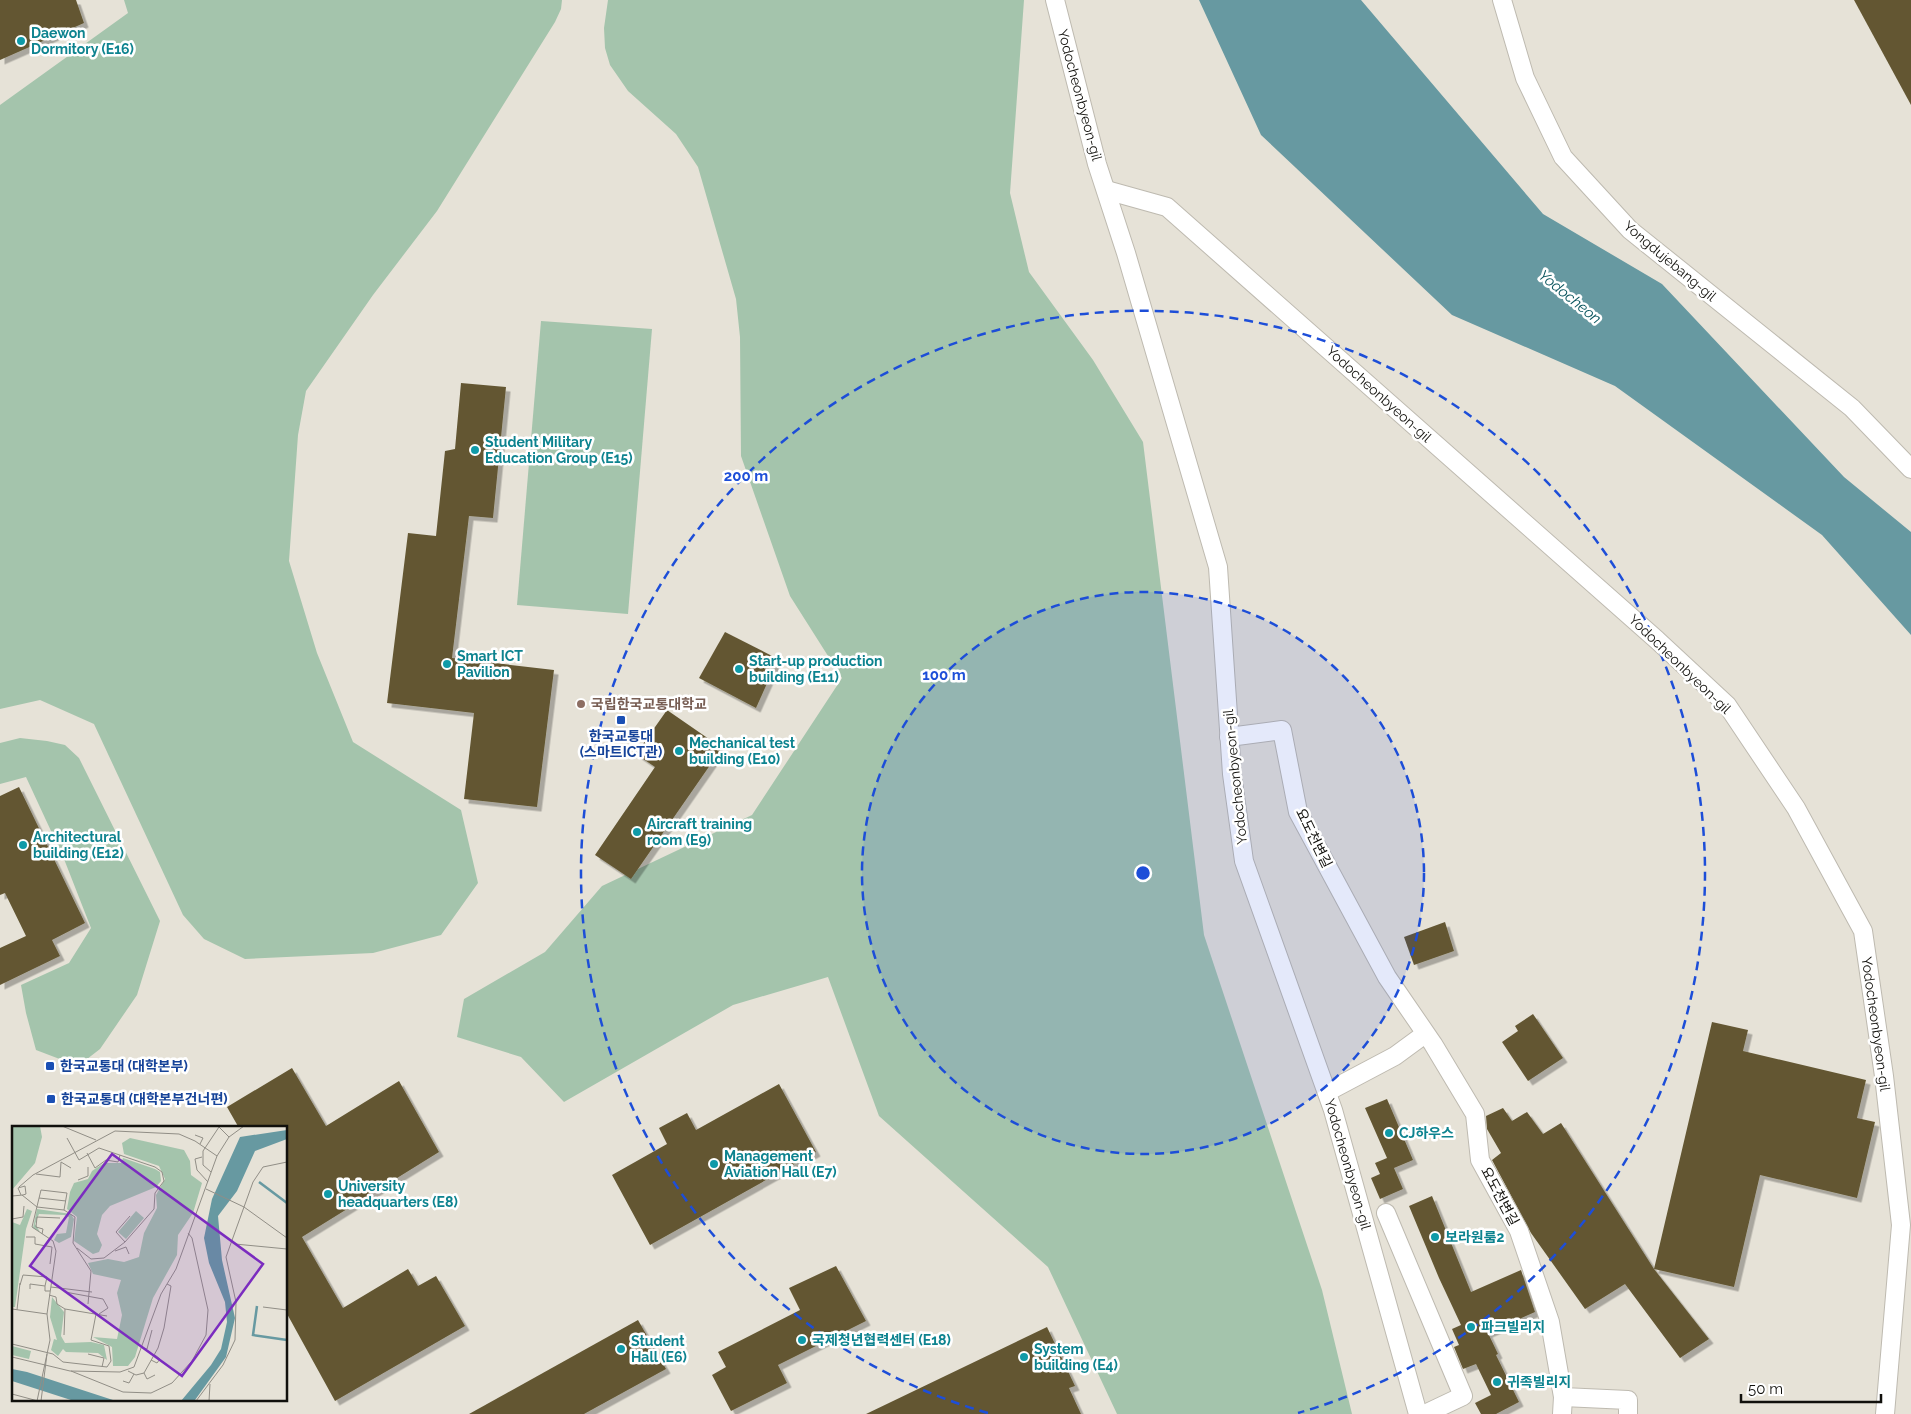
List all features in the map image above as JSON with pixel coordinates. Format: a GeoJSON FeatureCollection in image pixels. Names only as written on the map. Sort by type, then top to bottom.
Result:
{"type":"FeatureCollection","features":[{"type":"Feature","properties":{"kind":"street","name":"Yodocheonbyeon-gil"},"geometry":{"type":"LineString","coordinates":[[1055,0],[1106,190],[1218,566],[1232,774],[1244,861],[1327,1092],[1370,1238],[1418,1414]]}},
{"type":"Feature","properties":{"kind":"street","name":"Yongdujebang-gil"},"geometry":{"type":"LineString","coordinates":[[1502,0],[1525,78],[1563,157],[1630,230],[1852,408],[1911,468]]}},
{"type":"Feature","properties":{"kind":"street","name":"Yodocheonbyeon-gil"},"geometry":{"type":"LineString","coordinates":[[1106,190],[1167,206],[1657,640],[1727,705],[1796,808],[1862,930],[1884,1076],[1901,1225],[1885,1414]]}},
{"type":"Feature","properties":{"kind":"street","name":"요도천변길"},"geometry":{"type":"LineString","coordinates":[[1229,737],[1282,730],[1298,812],[1387,977],[1475,1114],[1480,1160],[1519,1231],[1550,1322],[1563,1406],[1628,1400],[1628,1414]]}},
{"type":"Feature","properties":{"kind":"street"},"geometry":{"type":"LineString","coordinates":[[1327,1092],[1395,1056],[1425,1034]]}},
{"type":"Feature","properties":{"kind":"street"},"geometry":{"type":"LineString","coordinates":[[1386,1213],[1463,1396],[1425,1414]]}},
{"type":"Feature","properties":{"kind":"green space"},"geometry":{"type":"Polygon","coordinates":[[[124,0],[562,0],[561,9],[555,22],[437,211],[373,295],[306,391],[298,435],[289,561],[317,653],[353,742],[461,810],[478,883],[441,935],[373,953],[245,959],[204,939],[183,915],[94,724],[40,700],[0,709],[0,105],[128,13],[124,0]]]}},
{"type":"Feature","properties":{"kind":"green space"},"geometry":{"type":"Polygon","coordinates":[[[608,0],[1024,0],[1010,193],[1029,272],[1093,360],[1143,442],[1204,935],[1322,1290],[1352,1414],[1117,1414],[1048,1267],[879,1116],[828,977],[733,1005],[564,1102],[521,1057],[457,1037],[464,999],[545,952],[602,886],[752,815],[842,678],[790,596],[741,456],[740,337],[736,299],[698,167],[676,134],[628,91],[610,65],[605,48],[604,28],[608,0]]]}},
{"type":"Feature","properties":{"kind":"green space"},"geometry":{"type":"Polygon","coordinates":[[[541,321],[652,329],[628,614],[517,605],[541,321]]]}},
{"type":"Feature","properties":{"kind":"green space"},"geometry":{"type":"Polygon","coordinates":[[[20,738],[65,745],[79,758],[160,921],[137,995],[100,1049],[78,1066],[36,1050],[21,985],[69,963],[91,928],[64,859],[26,777],[0,784],[0,743],[20,738]]]}},
{"type":"Feature","properties":{"kind":"water","name":"Yodocheon"},"geometry":{"type":"Polygon","coordinates":[[[1199,0],[1361,0],[1543,214],[1662,284],[1844,477],[1911,532],[1911,635],[1822,535],[1615,386],[1452,315],[1261,135],[1199,0]]]}},
{"type":"Feature","properties":{"kind":"building","name":"Daewon Dormitory (E16)"},"geometry":{"type":"Polygon","coordinates":[[[0,0],[76,0],[84,23],[0,60],[0,0]]]}},
{"type":"Feature","properties":{"kind":"building"},"geometry":{"type":"Polygon","coordinates":[[[1854,0],[1911,0],[1911,105],[1854,0]]]}},
{"type":"Feature","properties":{"kind":"building","name":"Smart ICT Pavilion"},"geometry":{"type":"Polygon","coordinates":[[[461,383],[506,387],[493,518],[469,516],[452,658],[554,670],[537,807],[464,799],[474,713],[387,703],[408,533],[436,536],[445,451],[455,449],[461,383]]]}},
{"type":"Feature","properties":{"kind":"building","name":"Start-up production building (E11)"},"geometry":{"type":"Polygon","coordinates":[[[725,632],[778,659],[756,708],[699,678],[725,632]]]}},
{"type":"Feature","properties":{"kind":"building"},"geometry":{"type":"Polygon","coordinates":[[[667,710],[722,748],[631,879],[595,855],[655,767],[636,754],[667,710]]]}},
{"type":"Feature","properties":{"kind":"building","name":"Architectural building (E12)"},"geometry":{"type":"Polygon","coordinates":[[[19,787],[85,923],[52,940],[60,956],[0,985],[0,948],[26,936],[5,893],[0,895],[0,796],[19,787]]]}},
{"type":"Feature","properties":{"kind":"building"},"geometry":{"type":"Polygon","coordinates":[[[1445,922],[1454,951],[1414,965],[1404,937],[1445,922]]]}},
{"type":"Feature","properties":{"kind":"building"},"geometry":{"type":"Polygon","coordinates":[[[1533,1014],[1563,1058],[1528,1081],[1502,1042],[1518,1031],[1515,1026],[1533,1014]]]}},
{"type":"Feature","properties":{"kind":"building"},"geometry":{"type":"Polygon","coordinates":[[[1712,1022],[1748,1030],[1743,1051],[1866,1080],[1857,1118],[1875,1122],[1857,1198],[1760,1175],[1734,1287],[1654,1269],[1712,1022]]]}},
{"type":"Feature","properties":{"kind":"building","name":"University headquarters (E8)"},"geometry":{"type":"Polygon","coordinates":[[[292,1068],[326,1126],[399,1081],[439,1152],[302,1237],[343,1308],[408,1269],[418,1286],[436,1276],[465,1326],[335,1401],[288,1316],[288,1126],[238,1126],[227,1107],[292,1068]]]}},
{"type":"Feature","properties":{"kind":"building","name":"Management Aviation Hall (E7)"},"geometry":{"type":"Polygon","coordinates":[[[779,1084],[816,1152],[650,1245],[612,1175],[667,1144],[659,1128],[687,1113],[696,1130],[779,1084]]]}},
{"type":"Feature","properties":{"kind":"building","name":"CJ하우스"},"geometry":{"type":"Polygon","coordinates":[[[1387,1099],[1413,1160],[1394,1168],[1403,1189],[1380,1199],[1371,1178],[1380,1174],[1375,1163],[1387,1158],[1365,1108],[1387,1099]]]}},
{"type":"Feature","properties":{"kind":"building"},"geometry":{"type":"Polygon","coordinates":[[[1503,1108],[1512,1121],[1527,1112],[1543,1134],[1561,1123],[1654,1269],[1709,1339],[1680,1358],[1625,1284],[1585,1309],[1531,1233],[1492,1160],[1501,1153],[1487,1129],[1486,1116],[1503,1108]]]}},
{"type":"Feature","properties":{"kind":"building"},"geometry":{"type":"Polygon","coordinates":[[[1432,1196],[1471,1292],[1521,1270],[1535,1312],[1488,1333],[1498,1354],[1496,1355],[1519,1402],[1496,1414],[1481,1414],[1475,1403],[1491,1395],[1476,1364],[1463,1369],[1454,1347],[1459,1345],[1452,1329],[1461,1325],[1409,1206],[1432,1196]]]}},
{"type":"Feature","properties":{"kind":"building","name":"국제청년협력센터 (E18)"},"geometry":{"type":"Polygon","coordinates":[[[836,1266],[866,1321],[778,1365],[787,1383],[731,1411],[712,1375],[726,1367],[718,1352],[800,1310],[789,1288],[836,1266]]]}},
{"type":"Feature","properties":{"kind":"building","name":"Student Hall (E6)"},"geometry":{"type":"Polygon","coordinates":[[[638,1320],[666,1369],[584,1414],[469,1414],[638,1320]]]}},
{"type":"Feature","properties":{"kind":"building","name":"System building (E4)"},"geometry":{"type":"Polygon","coordinates":[[[1047,1327],[1075,1386],[1069,1388],[1081,1414],[866,1414],[1047,1327]]]}},
{"type":"Feature","properties":{"kind":"place","name":"Daewon Dormitory (E16)"},"geometry":{"type":"Point","coordinates":[21,41]}},
{"type":"Feature","properties":{"kind":"place","name":"Student Military Education Group (E15)"},"geometry":{"type":"Point","coordinates":[475,450]}},
{"type":"Feature","properties":{"kind":"place","name":"Smart ICT Pavilion"},"geometry":{"type":"Point","coordinates":[447,664]}},
{"type":"Feature","properties":{"kind":"place","name":"Start-up production building (E11)"},"geometry":{"type":"Point","coordinates":[739,669]}},
{"type":"Feature","properties":{"kind":"place","name":"국립한국교통대학교"},"geometry":{"type":"Point","coordinates":[581,704]}},
{"type":"Feature","properties":{"kind":"place","name":"한국교통대 (스마트ICT관)"},"geometry":{"type":"Point","coordinates":[621,720]}},
{"type":"Feature","properties":{"kind":"place","name":"Mechanical test building (E10)"},"geometry":{"type":"Point","coordinates":[679,751]}},
{"type":"Feature","properties":{"kind":"place","name":"Aircraft training room (E9)"},"geometry":{"type":"Point","coordinates":[637,832]}},
{"type":"Feature","properties":{"kind":"place","name":"Architectural building (E12)"},"geometry":{"type":"Point","coordinates":[23,845]}},
{"type":"Feature","properties":{"kind":"place","name":"한국교통대 (대학본부)"},"geometry":{"type":"Point","coordinates":[50,1066]}},
{"type":"Feature","properties":{"kind":"place","name":"한국교통대 (대학본부건너편)"},"geometry":{"type":"Point","coordinates":[51,1099]}},
{"type":"Feature","properties":{"kind":"place","name":"CJ하우스"},"geometry":{"type":"Point","coordinates":[1389,1133]}},
{"type":"Feature","properties":{"kind":"place","name":"Management Aviation Hall (E7)"},"geometry":{"type":"Point","coordinates":[714,1164]}},
{"type":"Feature","properties":{"kind":"place","name":"University headquarters (E8)"},"geometry":{"type":"Point","coordinates":[328,1194]}},
{"type":"Feature","properties":{"kind":"place","name":"보라원룸2"},"geometry":{"type":"Point","coordinates":[1435,1237]}},
{"type":"Feature","properties":{"kind":"place","name":"파크빌리지"},"geometry":{"type":"Point","coordinates":[1471,1327]}},
{"type":"Feature","properties":{"kind":"place","name":"국제청년협력센터 (E18)"},"geometry":{"type":"Point","coordinates":[802,1340]}},
{"type":"Feature","properties":{"kind":"place","name":"Student Hall (E6)"},"geometry":{"type":"Point","coordinates":[621,1349]}},
{"type":"Feature","properties":{"kind":"place","name":"System building (E4)"},"geometry":{"type":"Point","coordinates":[1024,1357]}},
{"type":"Feature","properties":{"kind":"place","name":"귀족빌리지"},"geometry":{"type":"Point","coordinates":[1497,1382]}}]}
